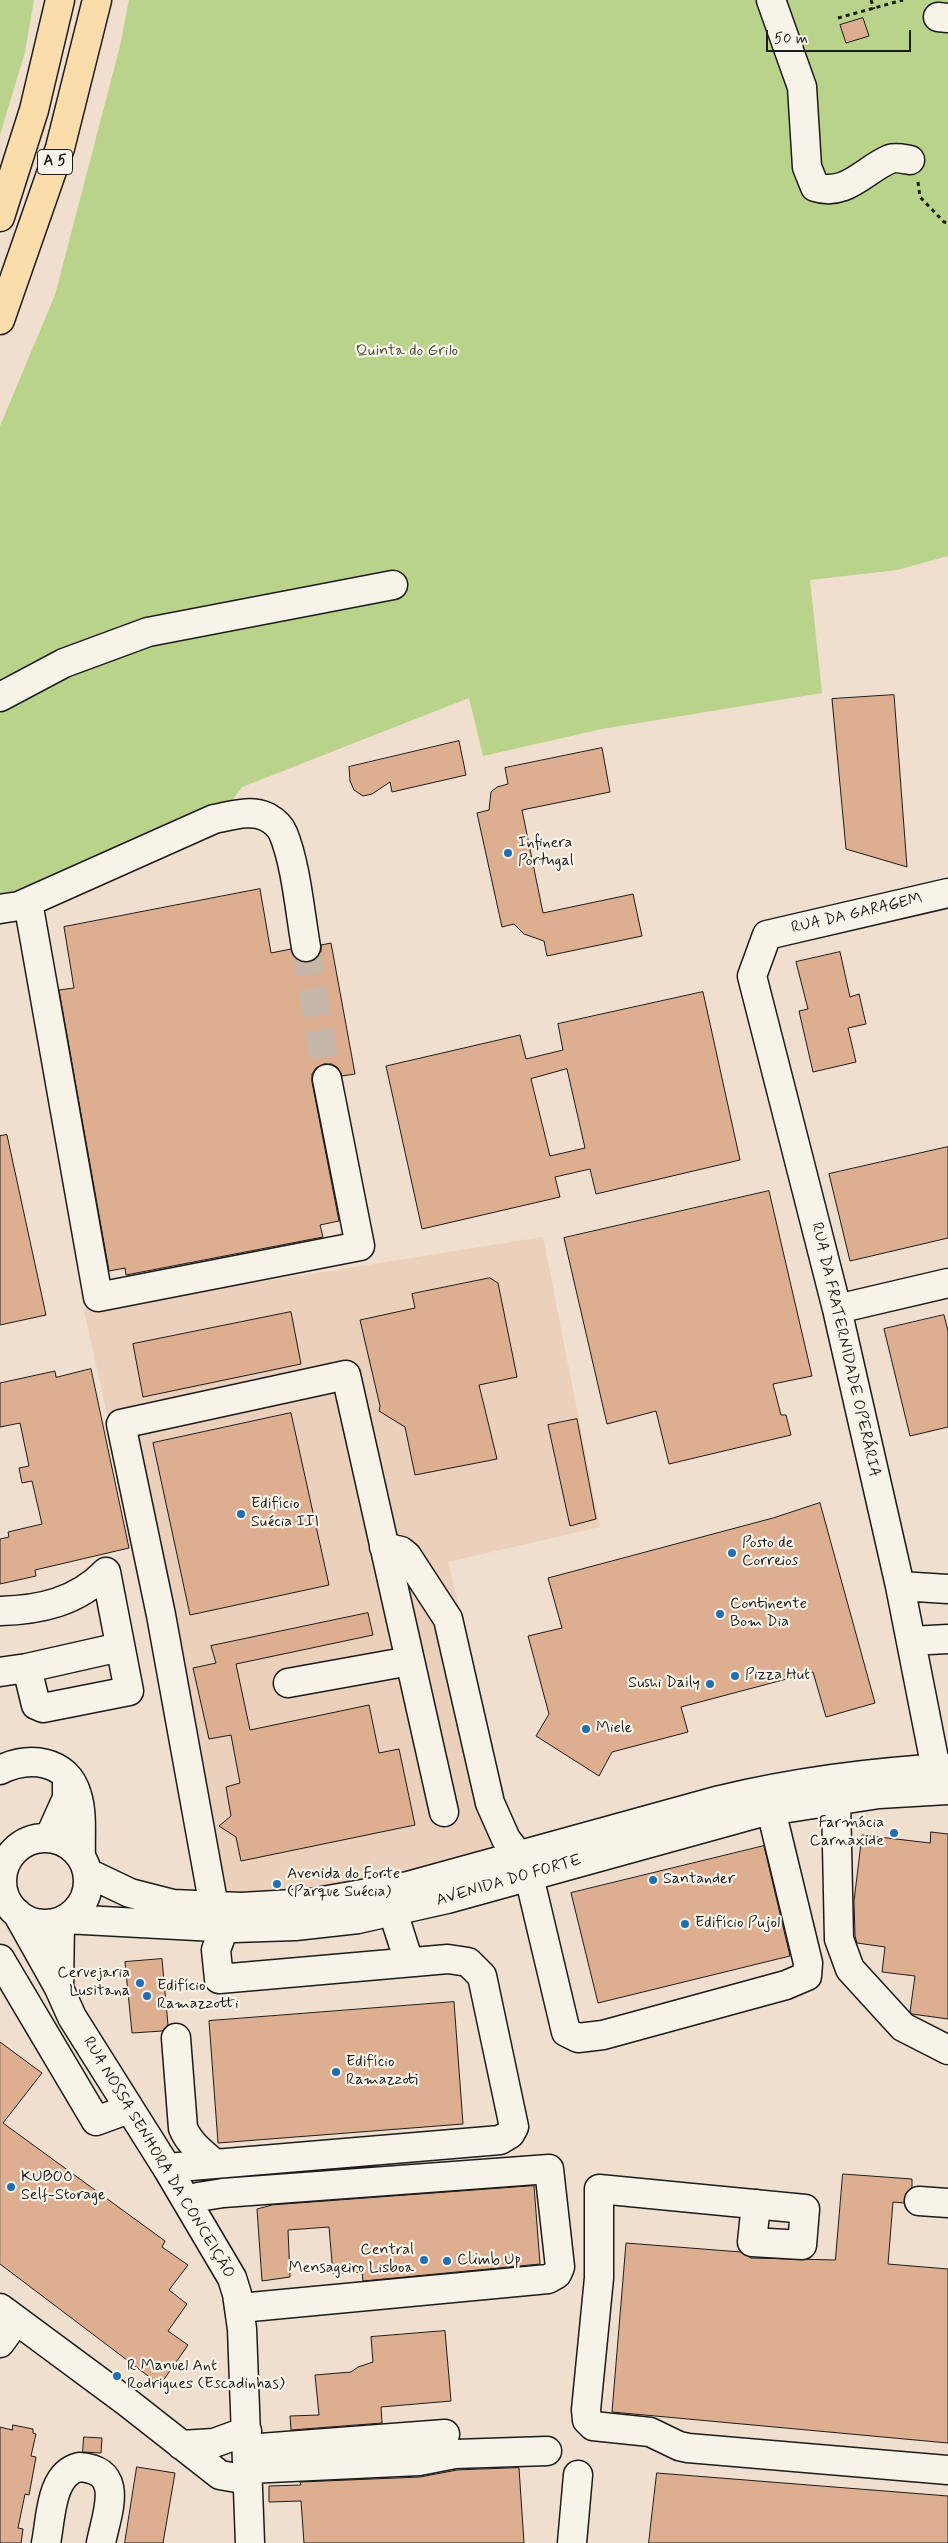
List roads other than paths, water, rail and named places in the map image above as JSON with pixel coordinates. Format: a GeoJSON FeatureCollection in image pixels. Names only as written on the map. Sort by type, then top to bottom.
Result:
{"type":"FeatureCollection","features":[{"type":"Feature","properties":{"kind":"highway","name":"A 5"},"geometry":{"type":"LineString","coordinates":[[0,217],[34,110],[60,0]]}},
{"type":"Feature","properties":{"kind":"highway","name":"A 5"},"geometry":{"type":"LineString","coordinates":[[0,320],[60,148],[96,0]]}},
{"type":"Feature","properties":{"kind":"street"},"geometry":{"type":"LineString","coordinates":[[771,0],[802,87],[808,167],[815,187],[826,190],[844,188],[892,158],[910,160]]}},
{"type":"Feature","properties":{"kind":"street"},"geometry":{"type":"LineString","coordinates":[[0,697],[64,662],[148,632],[393,585]]}},
{"type":"Feature","properties":{"kind":"street"},"geometry":{"type":"LineString","coordinates":[[0,910],[28,902],[214,820],[238,814],[255,814],[266,817],[278,825],[283,833],[290,856],[306,947]]}},
{"type":"Feature","properties":{"kind":"street","name":"RUA DA GARAGEM"},"geometry":{"type":"LineString","coordinates":[[767,935],[948,893]]}},
{"type":"Feature","properties":{"kind":"street"},"geometry":{"type":"LineString","coordinates":[[28,902],[98,1297],[360,1246],[327,1079]]}},
{"type":"Feature","properties":{"kind":"street","name":"RUA DA FRATERNIDADE OPERÁRIA"},"geometry":{"type":"LineString","coordinates":[[767,935],[752,976],[837,1309],[911,1641],[944,1776]]}},
{"type":"Feature","properties":{"kind":"street"},"geometry":{"type":"LineString","coordinates":[[837,1309],[948,1283]]}},
{"type":"Feature","properties":{"kind":"street"},"geometry":{"type":"LineString","coordinates":[[167,2168],[500,2140],[510,2134],[514,2127],[482,1976],[468,1962],[458,1959],[409,1962],[218,1979],[216,1950],[219,1917],[161,1614],[121,1424],[346,1375],[444,1812]]}},
{"type":"Feature","properties":{"kind":"street"},"geometry":{"type":"LineString","coordinates":[[384,1547],[393,1548],[407,1556],[448,1619],[490,1803],[506,1839],[524,1866],[566,2032],[578,2038],[618,2032],[786,1985],[807,1976],[808,1963],[771,1810]]}},
{"type":"Feature","properties":{"kind":"street"},"geometry":{"type":"LineString","coordinates":[[0,1611],[40,1608],[68,1599],[97,1581],[106,1572],[129,1691],[50,1708],[36,1705],[27,1668]]}},
{"type":"Feature","properties":{"kind":"street"},"geometry":{"type":"LineString","coordinates":[[900,1586],[948,1589]]}},
{"type":"Feature","properties":{"kind":"street"},"geometry":{"type":"LineString","coordinates":[[911,1641],[948,1639]]}},
{"type":"Feature","properties":{"kind":"street"},"geometry":{"type":"LineString","coordinates":[[0,1672],[27,1668],[120,1647]]}},
{"type":"Feature","properties":{"kind":"street"},"geometry":{"type":"LineString","coordinates":[[288,1684],[410,1661]]}},
{"type":"Feature","properties":{"kind":"street"},"geometry":{"type":"LineString","coordinates":[[2,1761],[40,1762],[58,1769],[67,1777],[75,1790],[79,1802],[86,1895],[74,1913],[62,1920]]}},
{"type":"Feature","properties":{"kind":"street","name":"AVENIDA DO FORTE"},"geometry":{"type":"LineString","coordinates":[[49,1838],[67,1844],[84,1865],[130,1893],[219,1917],[295,1926],[358,1919],[393,1912],[720,1800],[773,1788],[847,1776],[944,1776]]}},
{"type":"Feature","properties":{"kind":"street","name":"AVENIDA DO FORTE"},"geometry":{"type":"LineString","coordinates":[[7,1900],[37,1923],[62,1920],[219,1917],[372,1894],[446,1877],[524,1866],[771,1810],[898,1793],[944,1776]]}},
{"type":"Feature","properties":{"kind":"street"},"geometry":{"type":"LineString","coordinates":[[7,1900],[4,1859],[30,1841],[49,1838],[67,1798],[67,1777]]}},
{"type":"Feature","properties":{"kind":"street"},"geometry":{"type":"LineString","coordinates":[[836,1800],[839,1939],[850,1969],[903,2028],[948,2050]]}},
{"type":"Feature","properties":{"kind":"street","name":"RUA NOSSA SENHORA DA CONCEIÇÃO"},"geometry":{"type":"LineString","coordinates":[[7,1900],[59,1988],[72,2017],[167,2168],[232,2278],[240,2308],[250,2543]]}},
{"type":"Feature","properties":{"kind":"street"},"geometry":{"type":"LineString","coordinates":[[393,1912],[409,1962]]}},
{"type":"Feature","properties":{"kind":"street","name":"RUA NOSSA SENHORA DA CONCEIÇÃO"},"geometry":{"type":"LineString","coordinates":[[59,1988],[62,1920]]}},
{"type":"Feature","properties":{"kind":"street"},"geometry":{"type":"LineString","coordinates":[[0,1959],[96,2121],[129,2109]]}},
{"type":"Feature","properties":{"kind":"street"},"geometry":{"type":"LineString","coordinates":[[176,2038],[183,2128],[186,2137],[207,2164]]}},
{"type":"Feature","properties":{"kind":"street"},"geometry":{"type":"LineString","coordinates":[[184,2197],[207,2164]]}},
{"type":"Feature","properties":{"kind":"street"},"geometry":{"type":"LineString","coordinates":[[184,2197],[549,2169],[560,2267],[556,2274],[548,2279],[240,2308]]}},
{"type":"Feature","properties":{"kind":"street"},"geometry":{"type":"LineString","coordinates":[[756,2204],[599,2189],[599,2278],[586,2420],[592,2426],[650,2432],[679,2446],[688,2448],[948,2470]]}},
{"type":"Feature","properties":{"kind":"street"},"geometry":{"type":"LineString","coordinates":[[919,2201],[948,2203]]}},
{"type":"Feature","properties":{"kind":"street"},"geometry":{"type":"LineString","coordinates":[[0,2343],[8,2314],[220,2474],[247,2457],[445,2434]]}},
{"type":"Feature","properties":{"kind":"street"},"geometry":{"type":"LineString","coordinates":[[181,2445],[214,2443],[247,2457],[419,2462],[455,2454],[547,2451]]}},
{"type":"Feature","properties":{"kind":"street"},"geometry":{"type":"LineString","coordinates":[[46,2543],[58,2483],[64,2474],[79,2466],[98,2471],[106,2477],[110,2487],[101,2543]]}},
{"type":"Feature","properties":{"kind":"street"},"geometry":{"type":"LineString","coordinates":[[572,2543],[578,2475]]}},
{"type":"Feature","properties":{"kind":"tunnel"},"geometry":{"type":"LineString","coordinates":[[306,947],[327,1079]]}},
{"type":"Feature","properties":{"kind":"place","name":"Infinera Portugal"},"geometry":{"type":"Point","coordinates":[508,853]}},
{"type":"Feature","properties":{"kind":"place","name":"Edifício Suécia III"},"geometry":{"type":"Point","coordinates":[241,1514]}},
{"type":"Feature","properties":{"kind":"place","name":"Posto de Correios"},"geometry":{"type":"Point","coordinates":[732,1553]}},
{"type":"Feature","properties":{"kind":"place","name":"Continente Bom Dia"},"geometry":{"type":"Point","coordinates":[720,1614]}},
{"type":"Feature","properties":{"kind":"place","name":"Pizza Hut"},"geometry":{"type":"Point","coordinates":[735,1676]}},
{"type":"Feature","properties":{"kind":"place","name":"Sushi Daily"},"geometry":{"type":"Point","coordinates":[710,1684]}},
{"type":"Feature","properties":{"kind":"place","name":"Miele"},"geometry":{"type":"Point","coordinates":[586,1729]}},
{"type":"Feature","properties":{"kind":"place","name":"Farmácia Carnaxide"},"geometry":{"type":"Point","coordinates":[894,1833]}},
{"type":"Feature","properties":{"kind":"place","name":"Santander"},"geometry":{"type":"Point","coordinates":[653,1880]}},
{"type":"Feature","properties":{"kind":"place","name":"Avenida do Forte (Parque Suécia)"},"geometry":{"type":"Point","coordinates":[277,1884]}},
{"type":"Feature","properties":{"kind":"place","name":"Edifício Pujol"},"geometry":{"type":"Point","coordinates":[685,1924]}},
{"type":"Feature","properties":{"kind":"place","name":"Cervejaria Lusitana"},"geometry":{"type":"Point","coordinates":[140,1983]}},
{"type":"Feature","properties":{"kind":"place","name":"Edifício Ramazzotti"},"geometry":{"type":"Point","coordinates":[147,1996]}},
{"type":"Feature","properties":{"kind":"place","name":"Edifício Ramazzoti"},"geometry":{"type":"Point","coordinates":[336,2072]}},
{"type":"Feature","properties":{"kind":"place","name":"KUBOO Self-Storage"},"geometry":{"type":"Point","coordinates":[11,2187]}},
{"type":"Feature","properties":{"kind":"place","name":"Central Mensageiro Lisboa"},"geometry":{"type":"Point","coordinates":[424,2260]}},
{"type":"Feature","properties":{"kind":"place","name":"Climb Up"},"geometry":{"type":"Point","coordinates":[447,2261]}},
{"type":"Feature","properties":{"kind":"place","name":"R Manuel Ant Rodrigues (Escadinhas)"},"geometry":{"type":"Point","coordinates":[117,2376]}},
{"type":"Feature","properties":{"kind":"park label","name":"Quinta do Grilo"},"geometry":{"type":"Point","coordinates":[407,352]}}]}
